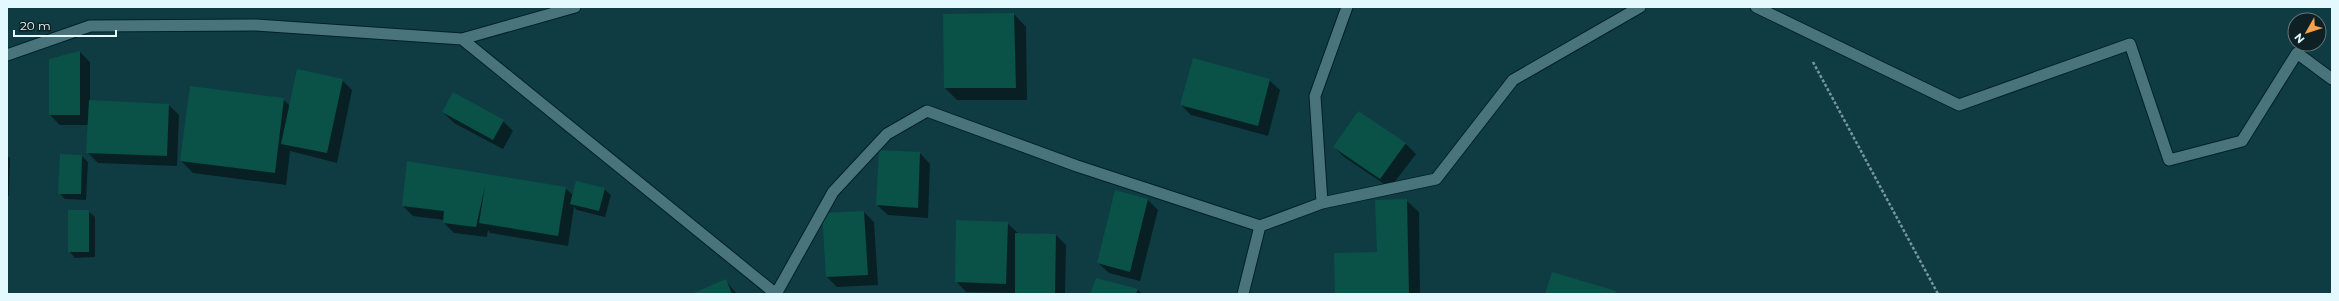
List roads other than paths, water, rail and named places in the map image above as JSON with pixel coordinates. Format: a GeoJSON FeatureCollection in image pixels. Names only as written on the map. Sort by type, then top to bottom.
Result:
{"type":"FeatureCollection","features":[{"type":"Feature","properties":{"kind":"street"},"geometry":{"type":"LineString","coordinates":[[7,55],[90,26],[256,25],[462,40],[575,7]]}},
{"type":"Feature","properties":{"kind":"street"},"geometry":{"type":"LineString","coordinates":[[1322,204],[1315,96],[1347,7]]}},
{"type":"Feature","properties":{"kind":"street"},"geometry":{"type":"LineString","coordinates":[[462,40],[776,294],[833,192],[887,134],[927,111],[1077,166],[1260,226],[1322,204],[1436,179],[1513,80],[1640,7]]}},
{"type":"Feature","properties":{"kind":"street"},"geometry":{"type":"LineString","coordinates":[[1756,7],[1960,105],[2130,44],[2169,160],[2242,141],[2297,54],[2332,79]]}},
{"type":"Feature","properties":{"kind":"street"},"geometry":{"type":"LineString","coordinates":[[1242,294],[1260,226]]}}]}
